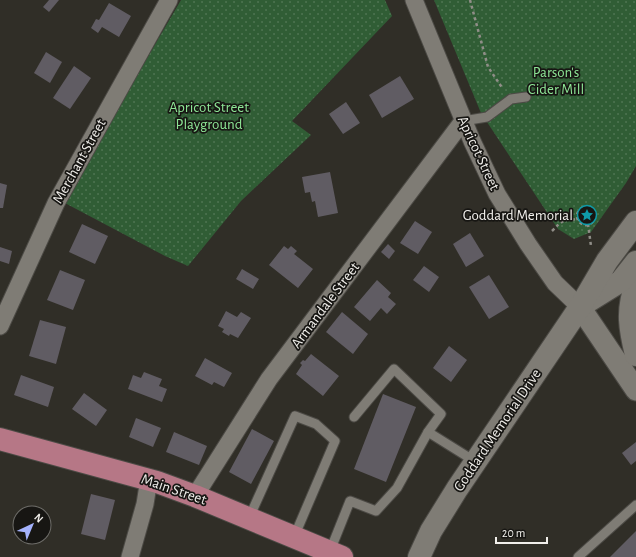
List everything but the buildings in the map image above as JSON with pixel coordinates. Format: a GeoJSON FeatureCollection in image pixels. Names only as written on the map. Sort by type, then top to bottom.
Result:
{"type":"FeatureCollection","features":[{"type":"Feature","properties":{"kind":"highway","name":"Main Street"},"geometry":{"type":"LineString","coordinates":[[0,439],[149,480],[195,496],[336,554]]}},
{"type":"Feature","properties":{"kind":"main road","name":"Goddard Memorial Drive"},"geometry":{"type":"LineString","coordinates":[[419,557],[431,531],[580,306],[607,261],[636,222]]}},
{"type":"Feature","properties":{"kind":"main road","name":"Goddard Memorial Drive"},"geometry":{"type":"LineString","coordinates":[[580,306],[621,281],[636,262]]}},
{"type":"Feature","properties":{"kind":"main road"},"geometry":{"type":"LineString","coordinates":[[636,285],[630,307],[629,320],[636,355]]}},
{"type":"Feature","properties":{"kind":"street","name":"Merchant Street"},"geometry":{"type":"LineString","coordinates":[[0,326],[56,203],[169,0]]}},
{"type":"Feature","properties":{"kind":"street","name":"Apricot Street"},"geometry":{"type":"LineString","coordinates":[[414,0],[463,121],[488,177],[505,208],[555,283],[580,306],[636,390]]}},
{"type":"Feature","properties":{"kind":"street","name":"Armandale Street"},"geometry":{"type":"LineString","coordinates":[[195,496],[269,379],[463,121]]}},
{"type":"Feature","properties":{"kind":"street"},"geometry":{"type":"LineString","coordinates":[[130,557],[145,504],[149,480]]}},
{"type":"Feature","properties":{"kind":"lane"},"geometry":{"type":"LineString","coordinates":[[463,121],[487,117],[510,99],[526,97]]}},
{"type":"Feature","properties":{"kind":"lane"},"geometry":{"type":"LineString","coordinates":[[336,554],[350,501],[376,510],[397,488],[428,432],[441,414],[394,369],[354,417]]}},
{"type":"Feature","properties":{"kind":"lane"},"geometry":{"type":"LineString","coordinates":[[250,518],[295,416],[316,424],[335,441],[294,538]]}},
{"type":"Feature","properties":{"kind":"lane"},"geometry":{"type":"LineString","coordinates":[[428,432],[476,462]]}},
{"type":"Feature","properties":{"kind":"lane"},"geometry":{"type":"LineString","coordinates":[[578,557],[636,504]]}},
{"type":"Feature","properties":{"kind":"path"},"geometry":{"type":"LineString","coordinates":[[470,0],[488,67],[510,99]]}},
{"type":"Feature","properties":{"kind":"path"},"geometry":{"type":"LineString","coordinates":[[579,220],[578,214],[581,209],[587,207],[592,209],[595,214],[594,219],[588,224]]}},
{"type":"Feature","properties":{"kind":"path"},"geometry":{"type":"LineString","coordinates":[[552,231],[563,220],[579,220],[588,224]]}},
{"type":"Feature","properties":{"kind":"path"},"geometry":{"type":"LineString","coordinates":[[588,224],[591,246]]}},
{"type":"Feature","properties":{"kind":"green space","name":"Apricot Street Playground"},"geometry":{"type":"Polygon","coordinates":[[[181,0],[385,0],[392,16],[292,121],[311,135],[241,201],[188,266],[165,256],[63,202],[181,0]]]}},
{"type":"Feature","properties":{"kind":"green space","name":"Parson's Cider Mill"},"geometry":{"type":"Polygon","coordinates":[[[434,0],[636,0],[636,166],[626,183],[591,232],[574,239],[558,229],[481,113],[434,0]]]}},
{"type":"Feature","properties":{"kind":"place","name":"Goddard Memorial"},"geometry":{"type":"Point","coordinates":[587,215]}}]}
